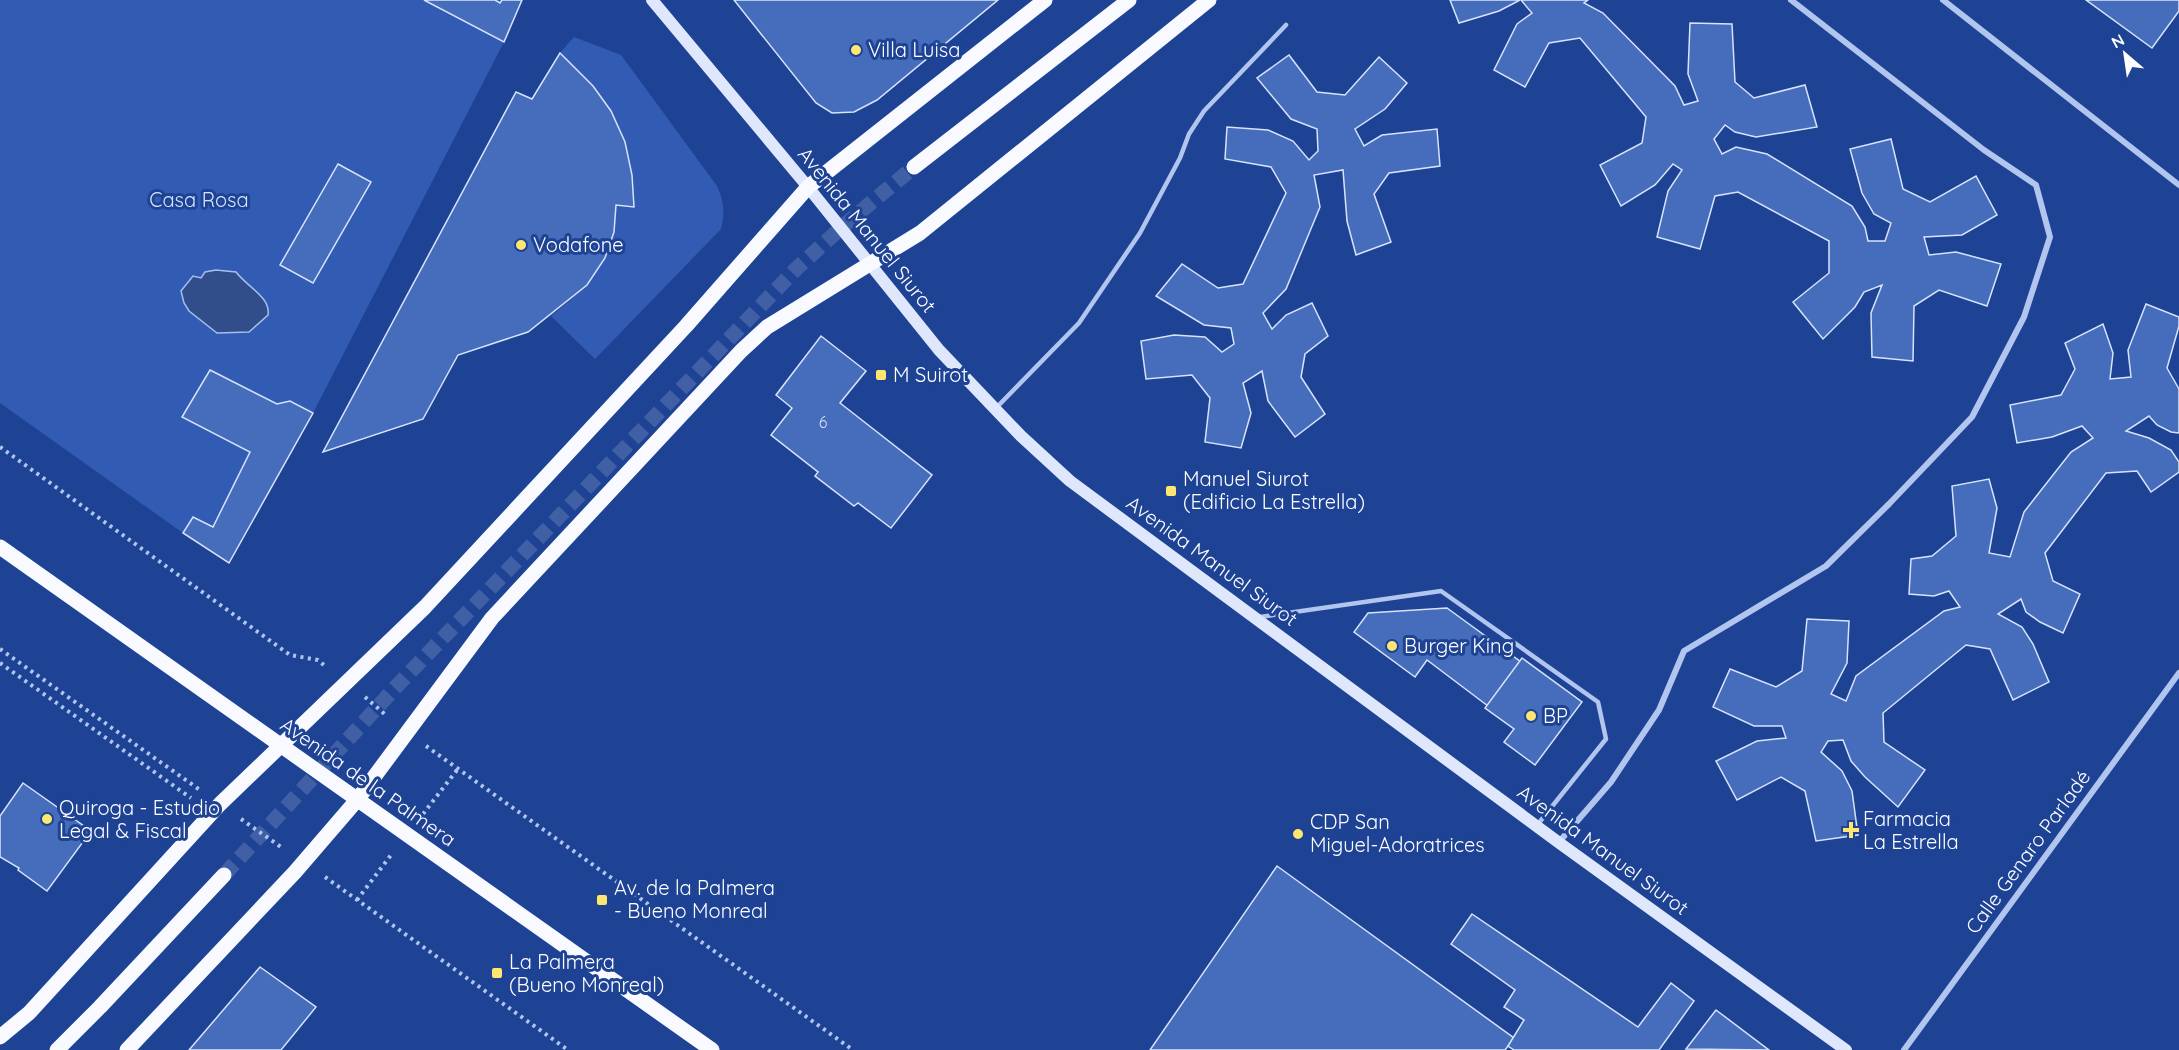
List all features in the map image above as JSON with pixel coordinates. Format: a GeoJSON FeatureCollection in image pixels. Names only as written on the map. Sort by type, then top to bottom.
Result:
{"type":"FeatureCollection","features":[{"type":"Feature","properties":{"kind":"main road","name":"Avenida Manuel Siurot"},"geometry":{"type":"LineString","coordinates":[[652,0],[808,187],[939,350],[1021,436],[1070,481],[1536,826],[1846,1050]]}},
{"type":"Feature","properties":{"kind":"main road"},"geometry":{"type":"LineString","coordinates":[[0,1037],[29,1013],[220,804],[425,607],[686,326],[808,187],[1046,0]]}},
{"type":"Feature","properties":{"kind":"main road"},"geometry":{"type":"LineString","coordinates":[[914,167],[1130,0]]}},
{"type":"Feature","properties":{"kind":"main road"},"geometry":{"type":"LineString","coordinates":[[127,1050],[303,862],[357,800],[492,618],[741,351],[767,327],[920,233],[1209,0]]}},
{"type":"Feature","properties":{"kind":"main road","name":"Avenida de la Palmera"},"geometry":{"type":"LineString","coordinates":[[0,547],[712,1050]]}},
{"type":"Feature","properties":{"kind":"main road"},"geometry":{"type":"LineString","coordinates":[[57,1050],[224,875]]}},
{"type":"Feature","properties":{"kind":"street"},"geometry":{"type":"LineString","coordinates":[[1558,842],[1611,782],[1659,710],[1684,651],[1826,566],[1972,417],[2024,317],[2050,237],[2036,185],[1984,150],[1791,0]]}},
{"type":"Feature","properties":{"kind":"street"},"geometry":{"type":"LineString","coordinates":[[1943,0],[2179,185]]}},
{"type":"Feature","properties":{"kind":"street","name":"Calle Genaro Parladé"},"geometry":{"type":"LineString","coordinates":[[1904,1050],[2179,673]]}},
{"type":"Feature","properties":{"kind":"lane"},"geometry":{"type":"LineString","coordinates":[[995,409],[1079,323],[1140,233],[1180,158],[1189,134],[1204,111],[1286,25]]}},
{"type":"Feature","properties":{"kind":"lane"},"geometry":{"type":"LineString","coordinates":[[1255,617],[1441,591],[1598,702],[1606,739],[1536,826]]}},
{"type":"Feature","properties":{"kind":"path"},"geometry":{"type":"LineString","coordinates":[[0,649],[303,862]]}},
{"type":"Feature","properties":{"kind":"path"},"geometry":{"type":"LineString","coordinates":[[0,663],[197,803]]}},
{"type":"Feature","properties":{"kind":"path"},"geometry":{"type":"LineString","coordinates":[[317,872],[568,1050]]}},
{"type":"Feature","properties":{"kind":"green space","name":"Casa Rosa"},"geometry":{"type":"Polygon","coordinates":[[[0,0],[522,0],[507,36],[313,413],[229,563],[0,403],[0,0]]]}},
{"type":"Feature","properties":{"kind":"green space"},"geometry":{"type":"Polygon","coordinates":[[[574,37],[621,55],[717,186],[723,207],[721,229],[595,359],[551,316],[579,292],[598,268],[610,241],[616,205],[634,207],[629,158],[616,121],[594,88],[560,53],[574,37]]]}},
{"type":"Feature","properties":{"kind":"shaded area"},"geometry":{"type":"Polygon","coordinates":[[[216,270],[236,272],[266,303],[268,315],[249,332],[217,333],[189,311],[184,303],[181,291],[193,276],[201,278],[205,272],[216,270]]]}},
{"type":"Feature","properties":{"kind":"building"},"geometry":{"type":"Polygon","coordinates":[[[424,0],[495,0],[500,3],[502,0],[522,0],[504,42],[424,0]]]}},
{"type":"Feature","properties":{"kind":"building","name":"Villa Luisa"},"geometry":{"type":"Polygon","coordinates":[[[734,0],[998,0],[877,100],[854,112],[832,113],[816,103],[734,0]]]}},
{"type":"Feature","properties":{"kind":"building"},"geometry":{"type":"Polygon","coordinates":[[[1450,0],[1520,0],[1499,11],[1459,23],[1450,0]]]}},
{"type":"Feature","properties":{"kind":"building"},"geometry":{"type":"Polygon","coordinates":[[[1521,0],[1588,0],[1584,3],[1603,13],[1675,86],[1684,105],[1698,101],[1688,74],[1690,23],[1732,24],[1735,82],[1754,98],[1805,85],[1817,127],[1756,137],[1735,132],[1725,125],[1714,139],[1722,154],[1736,147],[1767,154],[1852,206],[1865,227],[1868,241],[1885,241],[1891,223],[1874,214],[1862,193],[1850,149],[1891,139],[1903,189],[1930,202],[1976,176],[1997,215],[1962,235],[1924,237],[1929,255],[1956,252],[2001,264],[1987,306],[1939,290],[1914,306],[1913,361],[1872,357],[1871,313],[1882,285],[1864,292],[1855,307],[1823,339],[1793,302],[1829,273],[1829,241],[1738,192],[1715,196],[1700,249],[1657,237],[1668,191],[1682,170],[1673,164],[1655,185],[1621,206],[1600,165],[1642,143],[1646,117],[1580,38],[1549,43],[1525,87],[1494,70],[1517,24],[1532,13],[1521,0]]]}},
{"type":"Feature","properties":{"kind":"building"},"geometry":{"type":"Polygon","coordinates":[[[2086,0],[2179,0],[2179,11],[2152,48],[2086,0]]]}},
{"type":"Feature","properties":{"kind":"building","name":"Vodafone"},"geometry":{"type":"Polygon","coordinates":[[[560,53],[593,86],[611,111],[625,142],[632,175],[634,207],[616,205],[614,232],[605,258],[587,285],[528,332],[458,355],[423,419],[323,452],[516,92],[532,99],[560,53]]]}},
{"type":"Feature","properties":{"kind":"building"},"geometry":{"type":"Polygon","coordinates":[[[1289,55],[1317,92],[1345,95],[1379,57],[1407,83],[1385,109],[1355,129],[1364,146],[1382,135],[1437,129],[1440,166],[1389,173],[1374,194],[1391,242],[1356,255],[1347,221],[1343,170],[1314,175],[1320,207],[1286,289],[1263,313],[1272,329],[1286,315],[1312,303],[1328,336],[1305,354],[1301,377],[1325,414],[1295,437],[1268,401],[1262,371],[1243,383],[1251,413],[1241,448],[1205,442],[1210,398],[1192,375],[1146,379],[1141,341],[1174,335],[1205,337],[1222,352],[1234,344],[1231,328],[1204,325],[1156,296],[1182,264],[1218,288],[1243,284],[1286,193],[1271,167],[1225,159],[1227,127],[1268,130],[1293,141],[1309,160],[1318,151],[1317,129],[1291,119],[1257,78],[1289,55]]]}},
{"type":"Feature","properties":{"kind":"building"},"geometry":{"type":"Polygon","coordinates":[[[338,164],[371,182],[313,283],[280,265],[338,164]]]}},
{"type":"Feature","properties":{"kind":"building"},"geometry":{"type":"Polygon","coordinates":[[[2146,304],[2179,317],[2179,326],[2167,368],[2179,389],[2179,433],[2157,425],[2149,416],[2126,431],[2149,438],[2171,450],[2179,462],[2179,472],[2151,492],[2137,471],[2106,473],[2045,553],[2053,581],[2080,594],[2063,633],[2026,612],[2021,599],[1998,614],[2022,627],[2033,644],[2049,682],[2013,700],[1990,649],[1966,645],[1883,713],[1884,742],[1925,770],[1898,807],[1851,761],[1843,740],[1828,741],[1821,752],[1842,771],[1852,791],[1858,835],[1816,841],[1805,791],[1781,777],[1737,800],[1716,761],[1757,741],[1786,738],[1782,726],[1754,726],[1713,707],[1730,669],[1776,687],[1802,671],[1807,619],[1849,621],[1847,663],[1831,694],[1846,701],[1856,676],[1944,611],[1960,607],[1949,591],[1934,596],[1909,594],[1911,559],[1932,556],[1956,536],[1952,486],[1989,479],[1997,508],[1989,553],[2010,557],[2024,512],[2071,452],[2093,438],[2082,426],[2052,437],[2017,443],[2010,405],[2061,395],[2075,369],[2065,343],[2103,324],[2113,353],[2110,379],[2131,377],[2128,350],[2146,304]]]}},
{"type":"Feature","properties":{"kind":"building"},"geometry":{"type":"Polygon","coordinates":[[[821,336],[866,371],[840,403],[932,475],[891,528],[858,503],[854,506],[815,476],[818,472],[771,435],[792,408],[776,395],[821,336]]]}},
{"type":"Feature","properties":{"kind":"building"},"geometry":{"type":"Polygon","coordinates":[[[210,370],[277,404],[290,401],[313,413],[229,563],[183,533],[193,517],[213,527],[250,452],[182,417],[210,370]]]}},
{"type":"Feature","properties":{"kind":"building"},"geometry":{"type":"Polygon","coordinates":[[[1447,608],[1521,662],[1488,706],[1427,660],[1415,677],[1354,632],[1368,613],[1447,608]]]}},
{"type":"Feature","properties":{"kind":"building"},"geometry":{"type":"Polygon","coordinates":[[[1522,658],[1582,702],[1535,765],[1504,742],[1514,729],[1485,708],[1522,658]]]}},
{"type":"Feature","properties":{"kind":"building"},"geometry":{"type":"Polygon","coordinates":[[[23,783],[91,831],[47,891],[18,870],[19,868],[0,857],[0,816],[23,783]]]}},
{"type":"Feature","properties":{"kind":"building"},"geometry":{"type":"Polygon","coordinates":[[[1277,866],[1514,1038],[1505,1050],[1150,1050],[1277,866]]]}},
{"type":"Feature","properties":{"kind":"building"},"geometry":{"type":"Polygon","coordinates":[[[1472,914],[1638,1027],[1671,983],[1694,1001],[1659,1050],[1514,1050],[1508,1046],[1524,1020],[1504,1007],[1515,990],[1451,944],[1472,914]]]}},
{"type":"Feature","properties":{"kind":"building"},"geometry":{"type":"Polygon","coordinates":[[[260,967],[316,1007],[281,1050],[189,1050],[260,967]]]}},
{"type":"Feature","properties":{"kind":"building"},"geometry":{"type":"Polygon","coordinates":[[[1716,1010],[1769,1050],[1686,1049],[1716,1010]]]}},
{"type":"Feature","properties":{"kind":"tunnel"},"geometry":{"type":"LineString","coordinates":[[224,875],[394,689],[796,269],[914,167]]}},
{"type":"Feature","properties":{"kind":"place","name":"Villa Luisa"},"geometry":{"type":"Point","coordinates":[856,50]}},
{"type":"Feature","properties":{"kind":"place","name":"Vodafone"},"geometry":{"type":"Point","coordinates":[521,245]}},
{"type":"Feature","properties":{"kind":"place","name":"M Suirot"},"geometry":{"type":"Point","coordinates":[881,375]}},
{"type":"Feature","properties":{"kind":"place","name":"Manuel Siurot (Edificio La Estrella)"},"geometry":{"type":"Point","coordinates":[1171,491]}},
{"type":"Feature","properties":{"kind":"place","name":"Burger King"},"geometry":{"type":"Point","coordinates":[1392,646]}},
{"type":"Feature","properties":{"kind":"place","name":"BP"},"geometry":{"type":"Point","coordinates":[1531,716]}},
{"type":"Feature","properties":{"kind":"place","name":"Quiroga - Estudio Legal & Fiscal"},"geometry":{"type":"Point","coordinates":[47,819]}},
{"type":"Feature","properties":{"kind":"place","name":"Farmacia La Estrella"},"geometry":{"type":"Point","coordinates":[1851,830]}},
{"type":"Feature","properties":{"kind":"place","name":"CDP San Miguel-Adoratrices"},"geometry":{"type":"Point","coordinates":[1298,834]}},
{"type":"Feature","properties":{"kind":"place","name":"Av. de la Palmera - Bueno Monreal"},"geometry":{"type":"Point","coordinates":[602,900]}},
{"type":"Feature","properties":{"kind":"place","name":"La Palmera (Bueno Monreal)"},"geometry":{"type":"Point","coordinates":[497,973]}}]}
